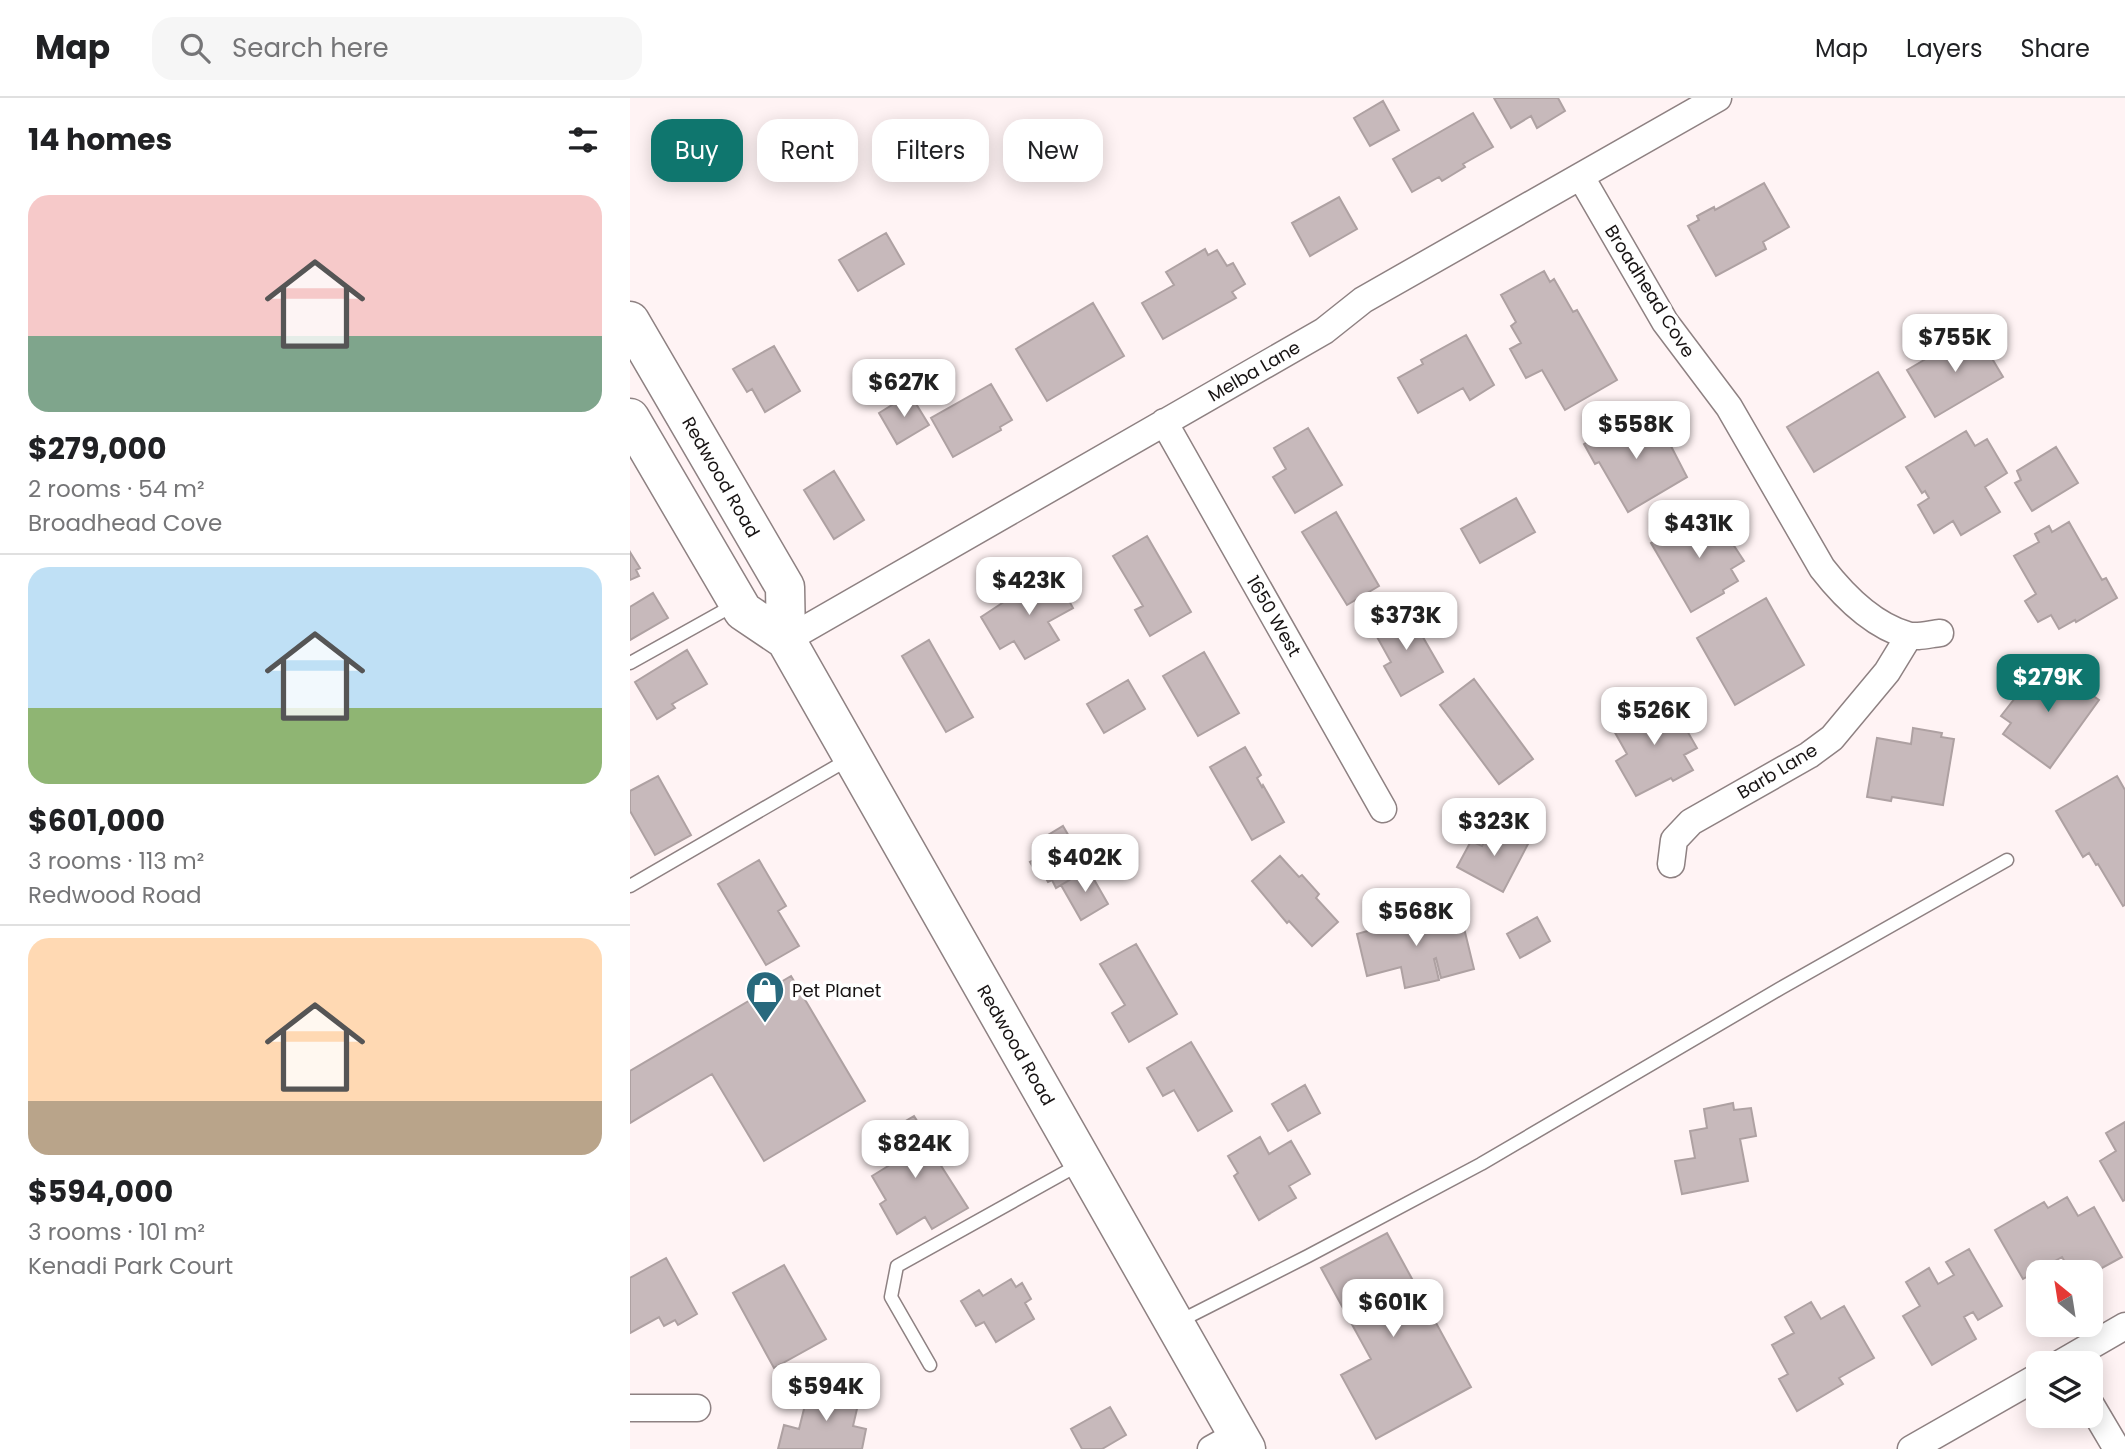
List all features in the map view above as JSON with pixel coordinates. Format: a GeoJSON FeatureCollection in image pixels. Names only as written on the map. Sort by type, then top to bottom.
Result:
{"type":"FeatureCollection","features":[{"type":"Feature","properties":{"kind":"main road","name":"Redwood Road"},"geometry":{"type":"LineString","coordinates":[[630,321],[785,587],[786,640]]}},
{"type":"Feature","properties":{"kind":"main road","name":"Redwood Road"},"geometry":{"type":"LineString","coordinates":[[630,418],[743,611],[786,640],[1174,1323],[1232,1444]]}},
{"type":"Feature","properties":{"kind":"street","name":"Melba Lane"},"geometry":{"type":"LineString","coordinates":[[786,640],[1324,331],[1363,300],[1718,98]]}},
{"type":"Feature","properties":{"kind":"street","name":"Broadhead Cove"},"geometry":{"type":"LineString","coordinates":[[1581,177],[1665,322],[1729,407],[1822,568],[1855,604],[1880,623],[1909,636]]}},
{"type":"Feature","properties":{"kind":"street","name":"1650 West"},"geometry":{"type":"LineString","coordinates":[[1164,422],[1384,809]]}},
{"type":"Feature","properties":{"kind":"street"},"geometry":{"type":"LineString","coordinates":[[1909,636],[1940,633]]}},
{"type":"Feature","properties":{"kind":"street","name":"Barb Lane"},"geometry":{"type":"LineString","coordinates":[[1671,864],[1674,840],[1691,822],[1809,755],[1832,738],[1887,671],[1909,636]]}},
{"type":"Feature","properties":{"kind":"street"},"geometry":{"type":"LineString","coordinates":[[2083,1351],[2125,1326]]}},
{"type":"Feature","properties":{"kind":"street"},"geometry":{"type":"LineString","coordinates":[[1911,1449],[2026,1383]]}},
{"type":"Feature","properties":{"kind":"street"},"geometry":{"type":"LineString","coordinates":[[630,1408],[697,1408]]}},
{"type":"Feature","properties":{"kind":"street"},"geometry":{"type":"LineString","coordinates":[[2103,1425],[2117,1449]]}},
{"type":"Feature","properties":{"kind":"lane"},"geometry":{"type":"LineString","coordinates":[[630,663],[738,603]]}},
{"type":"Feature","properties":{"kind":"lane"},"geometry":{"type":"LineString","coordinates":[[630,886],[853,757]]}},
{"type":"Feature","properties":{"kind":"lane"},"geometry":{"type":"LineString","coordinates":[[1174,1323],[1308,1256],[1481,1164],[1781,988],[2007,860]]}},
{"type":"Feature","properties":{"kind":"lane"},"geometry":{"type":"LineString","coordinates":[[930,1364],[891,1297],[897,1266],[1083,1162]]}},
{"type":"Feature","properties":{"kind":"building"},"geometry":{"type":"Polygon","coordinates":[[[1494,98],[1558,98],[1565,111],[1537,128],[1531,116],[1511,128],[1494,98]]]}},
{"type":"Feature","properties":{"kind":"building"},"geometry":{"type":"Polygon","coordinates":[[[1383,101],[1399,130],[1370,146],[1354,118],[1383,101]]]}},
{"type":"Feature","properties":{"kind":"building"},"geometry":{"type":"Polygon","coordinates":[[[1473,113],[1493,147],[1463,164],[1465,167],[1442,181],[1439,177],[1412,192],[1393,159],[1473,113]]]}},
{"type":"Feature","properties":{"kind":"building"},"geometry":{"type":"Polygon","coordinates":[[[1764,183],[1789,227],[1763,242],[1766,249],[1716,276],[1688,226],[1699,220],[1697,216],[1714,207],[1715,210],[1764,183]]]}},
{"type":"Feature","properties":{"kind":"building"},"geometry":{"type":"Polygon","coordinates":[[[1339,197],[1357,229],[1310,256],[1292,223],[1339,197]]]}},
{"type":"Feature","properties":{"kind":"building"},"geometry":{"type":"Polygon","coordinates":[[[886,233],[904,264],[858,291],[839,260],[886,233]]]}},
{"type":"Feature","properties":{"kind":"building"},"geometry":{"type":"Polygon","coordinates":[[[1205,249],[1208,255],[1217,250],[1227,266],[1233,263],[1245,284],[1232,292],[1236,298],[1163,339],[1142,303],[1174,285],[1166,272],[1205,249]]]}},
{"type":"Feature","properties":{"kind":"building"},"geometry":{"type":"Polygon","coordinates":[[[1544,271],[1550,282],[1554,279],[1573,312],[1577,310],[1617,380],[1565,410],[1542,370],[1526,378],[1510,349],[1521,343],[1511,326],[1516,322],[1501,295],[1544,271]]]}},
{"type":"Feature","properties":{"kind":"building"},"geometry":{"type":"Polygon","coordinates":[[[1093,303],[1124,356],[1047,401],[1016,349],[1093,303]]]}},
{"type":"Feature","properties":{"kind":"building"},"geometry":{"type":"Polygon","coordinates":[[[1975,330],[2003,377],[1935,417],[1907,370],[1975,330]]]}},
{"type":"Feature","properties":{"kind":"building"},"geometry":{"type":"Polygon","coordinates":[[[1466,335],[1494,385],[1470,400],[1463,388],[1418,413],[1398,378],[1423,364],[1421,360],[1466,335]]]}},
{"type":"Feature","properties":{"kind":"building"},"geometry":{"type":"Polygon","coordinates":[[[774,346],[800,391],[765,412],[752,389],[747,392],[733,369],[774,346]]]}},
{"type":"Feature","properties":{"kind":"building"},"geometry":{"type":"Polygon","coordinates":[[[1878,372],[1905,417],[1814,472],[1787,427],[1878,372]]]}},
{"type":"Feature","properties":{"kind":"building"},"geometry":{"type":"Polygon","coordinates":[[[991,384],[1012,420],[1000,427],[1001,430],[953,457],[931,418],[991,384]]]}},
{"type":"Feature","properties":{"kind":"building"},"geometry":{"type":"Polygon","coordinates":[[[910,394],[929,425],[897,444],[879,413],[910,394]]]}},
{"type":"Feature","properties":{"kind":"building"},"geometry":{"type":"Polygon","coordinates":[[[1633,415],[1642,430],[1658,421],[1687,477],[1628,512],[1599,462],[1595,464],[1584,444],[1617,420],[1619,423],[1633,415]]]}},
{"type":"Feature","properties":{"kind":"building"},"geometry":{"type":"Polygon","coordinates":[[[1308,428],[1342,485],[1295,513],[1273,477],[1286,469],[1274,448],[1308,428]]]}},
{"type":"Feature","properties":{"kind":"building"},"geometry":{"type":"Polygon","coordinates":[[[1966,431],[1975,446],[1987,439],[2007,473],[1985,487],[2000,512],[1961,535],[1953,521],[1934,533],[1918,505],[1929,498],[1925,491],[1922,493],[1906,467],[1966,431]]]}},
{"type":"Feature","properties":{"kind":"building"},"geometry":{"type":"Polygon","coordinates":[[[2056,447],[2078,483],[2032,511],[2015,483],[2021,480],[2017,471],[2056,447]]]}},
{"type":"Feature","properties":{"kind":"building"},"geometry":{"type":"Polygon","coordinates":[[[834,471],[864,520],[834,539],[804,490],[834,471]]]}},
{"type":"Feature","properties":{"kind":"building"},"geometry":{"type":"Polygon","coordinates":[[[1516,498],[1535,532],[1480,563],[1461,529],[1516,498]]]}},
{"type":"Feature","properties":{"kind":"building"},"geometry":{"type":"Polygon","coordinates":[[[1706,511],[1713,523],[1717,520],[1744,561],[1731,569],[1738,581],[1723,590],[1724,593],[1691,612],[1651,543],[1706,511]]]}},
{"type":"Feature","properties":{"kind":"building"},"geometry":{"type":"Polygon","coordinates":[[[1336,512],[1379,586],[1347,605],[1302,532],[1336,512]]]}},
{"type":"Feature","properties":{"kind":"building"},"geometry":{"type":"Polygon","coordinates":[[[2069,522],[2102,580],[2106,578],[2117,598],[2059,629],[2051,615],[2038,622],[2025,601],[2036,594],[2014,556],[2039,542],[2035,534],[2049,526],[2052,532],[2069,522]]]}},
{"type":"Feature","properties":{"kind":"building"},"geometry":{"type":"Polygon","coordinates":[[[1147,536],[1191,612],[1150,636],[1135,610],[1143,606],[1113,556],[1147,536]]]}},
{"type":"Feature","properties":{"kind":"building"},"geometry":{"type":"Polygon","coordinates":[[[630,552],[640,568],[636,570],[639,576],[630,580],[630,552]]]}},
{"type":"Feature","properties":{"kind":"building"},"geometry":{"type":"Polygon","coordinates":[[[1054,573],[1073,608],[1048,622],[1059,640],[1025,659],[1014,641],[1000,649],[981,617],[1019,592],[1021,596],[1025,594],[1024,590],[1054,573]]]}},
{"type":"Feature","properties":{"kind":"building"},"geometry":{"type":"Polygon","coordinates":[[[653,593],[668,618],[630,640],[630,607],[653,593]]]}},
{"type":"Feature","properties":{"kind":"building"},"geometry":{"type":"Polygon","coordinates":[[[1766,598],[1804,665],[1735,705],[1697,638],[1766,598]]]}},
{"type":"Feature","properties":{"kind":"building"},"geometry":{"type":"Polygon","coordinates":[[[1405,606],[1443,672],[1401,696],[1384,666],[1391,662],[1371,626],[1405,606]]]}},
{"type":"Feature","properties":{"kind":"building"},"geometry":{"type":"Polygon","coordinates":[[[929,640],[973,717],[946,732],[902,656],[929,640]]]}},
{"type":"Feature","properties":{"kind":"building"},"geometry":{"type":"Polygon","coordinates":[[[687,650],[707,684],[672,704],[675,708],[657,719],[635,682],[687,650]]]}},
{"type":"Feature","properties":{"kind":"building"},"geometry":{"type":"Polygon","coordinates":[[[1204,652],[1239,713],[1198,736],[1163,676],[1204,652]]]}},
{"type":"Feature","properties":{"kind":"building"},"geometry":{"type":"Polygon","coordinates":[[[2044,661],[2099,700],[2050,768],[2003,734],[2011,723],[2001,716],[2044,661]]]}},
{"type":"Feature","properties":{"kind":"building"},"geometry":{"type":"Polygon","coordinates":[[[1474,679],[1533,759],[1499,784],[1440,705],[1474,679]]]}},
{"type":"Feature","properties":{"kind":"building"},"geometry":{"type":"Polygon","coordinates":[[[1128,680],[1145,709],[1104,733],[1087,704],[1128,680]]]}},
{"type":"Feature","properties":{"kind":"building"},"geometry":{"type":"Polygon","coordinates":[[[1666,694],[1697,748],[1684,755],[1693,770],[1636,796],[1616,761],[1627,754],[1613,729],[1666,694]]]}},
{"type":"Feature","properties":{"kind":"building"},"geometry":{"type":"Polygon","coordinates":[[[1913,728],[1942,733],[1941,737],[1954,739],[1943,805],[1892,797],[1891,801],[1867,797],[1877,738],[1911,744],[1913,728]]]}},
{"type":"Feature","properties":{"kind":"building"},"geometry":{"type":"Polygon","coordinates":[[[1245,747],[1261,775],[1257,778],[1284,822],[1252,840],[1210,767],[1245,747]]]}},
{"type":"Feature","properties":{"kind":"building"},"geometry":{"type":"Polygon","coordinates":[[[658,776],[691,835],[655,855],[630,811],[630,791],[658,776]]]}},
{"type":"Feature","properties":{"kind":"building"},"geometry":{"type":"Polygon","coordinates":[[[2117,776],[2125,790],[2123,906],[2098,864],[2096,865],[2089,853],[2083,857],[2056,811],[2117,776]]]}},
{"type":"Feature","properties":{"kind":"building"},"geometry":{"type":"Polygon","coordinates":[[[1063,826],[1088,869],[1056,888],[1052,880],[1048,882],[1043,873],[1038,876],[1030,862],[1040,857],[1033,844],[1063,826]]]}},
{"type":"Feature","properties":{"kind":"building"},"geometry":{"type":"Polygon","coordinates":[[[1493,826],[1528,844],[1503,892],[1457,867],[1471,841],[1482,846],[1493,826]]]}},
{"type":"Feature","properties":{"kind":"building"},"geometry":{"type":"Polygon","coordinates":[[[1280,856],[1319,894],[1316,898],[1338,922],[1312,946],[1289,921],[1287,923],[1252,881],[1280,856]]]}},
{"type":"Feature","properties":{"kind":"building"},"geometry":{"type":"Polygon","coordinates":[[[759,860],[786,906],[778,911],[799,946],[766,965],[718,884],[759,860]]]}},
{"type":"Feature","properties":{"kind":"building"},"geometry":{"type":"Polygon","coordinates":[[[1088,869],[1108,904],[1081,920],[1061,885],[1088,869]]]}},
{"type":"Feature","properties":{"kind":"building"},"geometry":{"type":"Polygon","coordinates":[[[1440,906],[1445,929],[1463,924],[1474,969],[1441,978],[1436,958],[1434,959],[1439,980],[1405,988],[1401,967],[1367,976],[1357,934],[1371,930],[1370,925],[1440,906]]]}},
{"type":"Feature","properties":{"kind":"building"},"geometry":{"type":"Polygon","coordinates":[[[1537,917],[1550,941],[1520,958],[1507,934],[1537,917]]]}},
{"type":"Feature","properties":{"kind":"building"},"geometry":{"type":"Polygon","coordinates":[[[1136,944],[1177,1014],[1129,1042],[1112,1013],[1125,1005],[1100,964],[1136,944]]]}},
{"type":"Feature","properties":{"kind":"building","name":"Pet Planet"},"geometry":{"type":"Polygon","coordinates":[[[791,976],[865,1101],[764,1161],[712,1074],[630,1123],[630,1071],[791,976]]]}},
{"type":"Feature","properties":{"kind":"building"},"geometry":{"type":"Polygon","coordinates":[[[1191,1042],[1232,1111],[1198,1131],[1174,1090],[1163,1096],[1147,1068],[1191,1042]]]}},
{"type":"Feature","properties":{"kind":"building"},"geometry":{"type":"Polygon","coordinates":[[[1305,1085],[1320,1113],[1288,1131],[1272,1104],[1305,1085]]]}},
{"type":"Feature","properties":{"kind":"building"},"geometry":{"type":"Polygon","coordinates":[[[1733,1103],[1734,1110],[1751,1108],[1756,1136],[1740,1139],[1748,1181],[1682,1194],[1675,1161],[1695,1158],[1690,1131],[1707,1128],[1704,1109],[1733,1103]]]}},
{"type":"Feature","properties":{"kind":"building"},"geometry":{"type":"Polygon","coordinates":[[[914,1116],[934,1148],[931,1150],[968,1208],[932,1229],[925,1217],[897,1234],[880,1204],[886,1200],[872,1176],[893,1163],[878,1137],[914,1116]]]}},
{"type":"Feature","properties":{"kind":"building"},"geometry":{"type":"Polygon","coordinates":[[[2125,1122],[2123,1201],[2100,1161],[2116,1151],[2106,1133],[2125,1122]]]}},
{"type":"Feature","properties":{"kind":"building"},"geometry":{"type":"Polygon","coordinates":[[[1260,1137],[1269,1154],[1291,1141],[1310,1174],[1289,1186],[1296,1198],[1259,1220],[1234,1176],[1238,1173],[1228,1156],[1260,1137]]]}},
{"type":"Feature","properties":{"kind":"building"},"geometry":{"type":"Polygon","coordinates":[[[2067,1197],[2078,1216],[2094,1207],[2122,1257],[2104,1267],[2104,1260],[2064,1260],[2062,1257],[2057,1260],[2026,1260],[2026,1277],[2023,1279],[1995,1230],[2044,1202],[2048,1208],[2067,1197]]]}},
{"type":"Feature","properties":{"kind":"building"},"geometry":{"type":"Polygon","coordinates":[[[1387,1233],[1471,1387],[1376,1439],[1341,1375],[1371,1359],[1321,1268],[1387,1233]]]}},
{"type":"Feature","properties":{"kind":"building"},"geometry":{"type":"Polygon","coordinates":[[[1969,1249],[2002,1306],[1978,1320],[1973,1312],[1964,1317],[1976,1339],[1932,1365],[1903,1316],[1920,1306],[1906,1282],[1929,1268],[1938,1284],[1954,1275],[1946,1262],[1969,1249]]]}},
{"type":"Feature","properties":{"kind":"building"},"geometry":{"type":"Polygon","coordinates":[[[666,1258],[697,1314],[678,1325],[675,1320],[664,1326],[659,1317],[630,1333],[630,1278],[666,1258]]]}},
{"type":"Feature","properties":{"kind":"building"},"geometry":{"type":"Polygon","coordinates":[[[784,1265],[826,1339],[774,1368],[733,1293],[784,1265]]]}},
{"type":"Feature","properties":{"kind":"building"},"geometry":{"type":"Polygon","coordinates":[[[1011,1279],[1016,1287],[1022,1283],[1031,1299],[1025,1303],[1034,1319],[996,1342],[984,1322],[976,1326],[961,1301],[979,1290],[983,1296],[1011,1279]]]}},
{"type":"Feature","properties":{"kind":"building"},"geometry":{"type":"Polygon","coordinates":[[[1811,1302],[1821,1319],[1844,1306],[1874,1358],[1839,1378],[1843,1384],[1797,1411],[1779,1379],[1788,1374],[1772,1345],[1794,1333],[1785,1317],[1811,1302]]]}},
{"type":"Feature","properties":{"kind":"building"},"geometry":{"type":"Polygon","coordinates":[[[810,1385],[860,1396],[853,1426],[866,1429],[862,1449],[778,1449],[784,1425],[799,1429],[810,1385]]]}},
{"type":"Feature","properties":{"kind":"building"},"geometry":{"type":"Polygon","coordinates":[[[1110,1407],[1126,1435],[1102,1449],[1082,1449],[1071,1429],[1110,1407]]]}},
{"type":"Feature","properties":{"kind":"place","name":"Pet Planet"},"geometry":{"type":"Point","coordinates":[765,1024]}}]}
